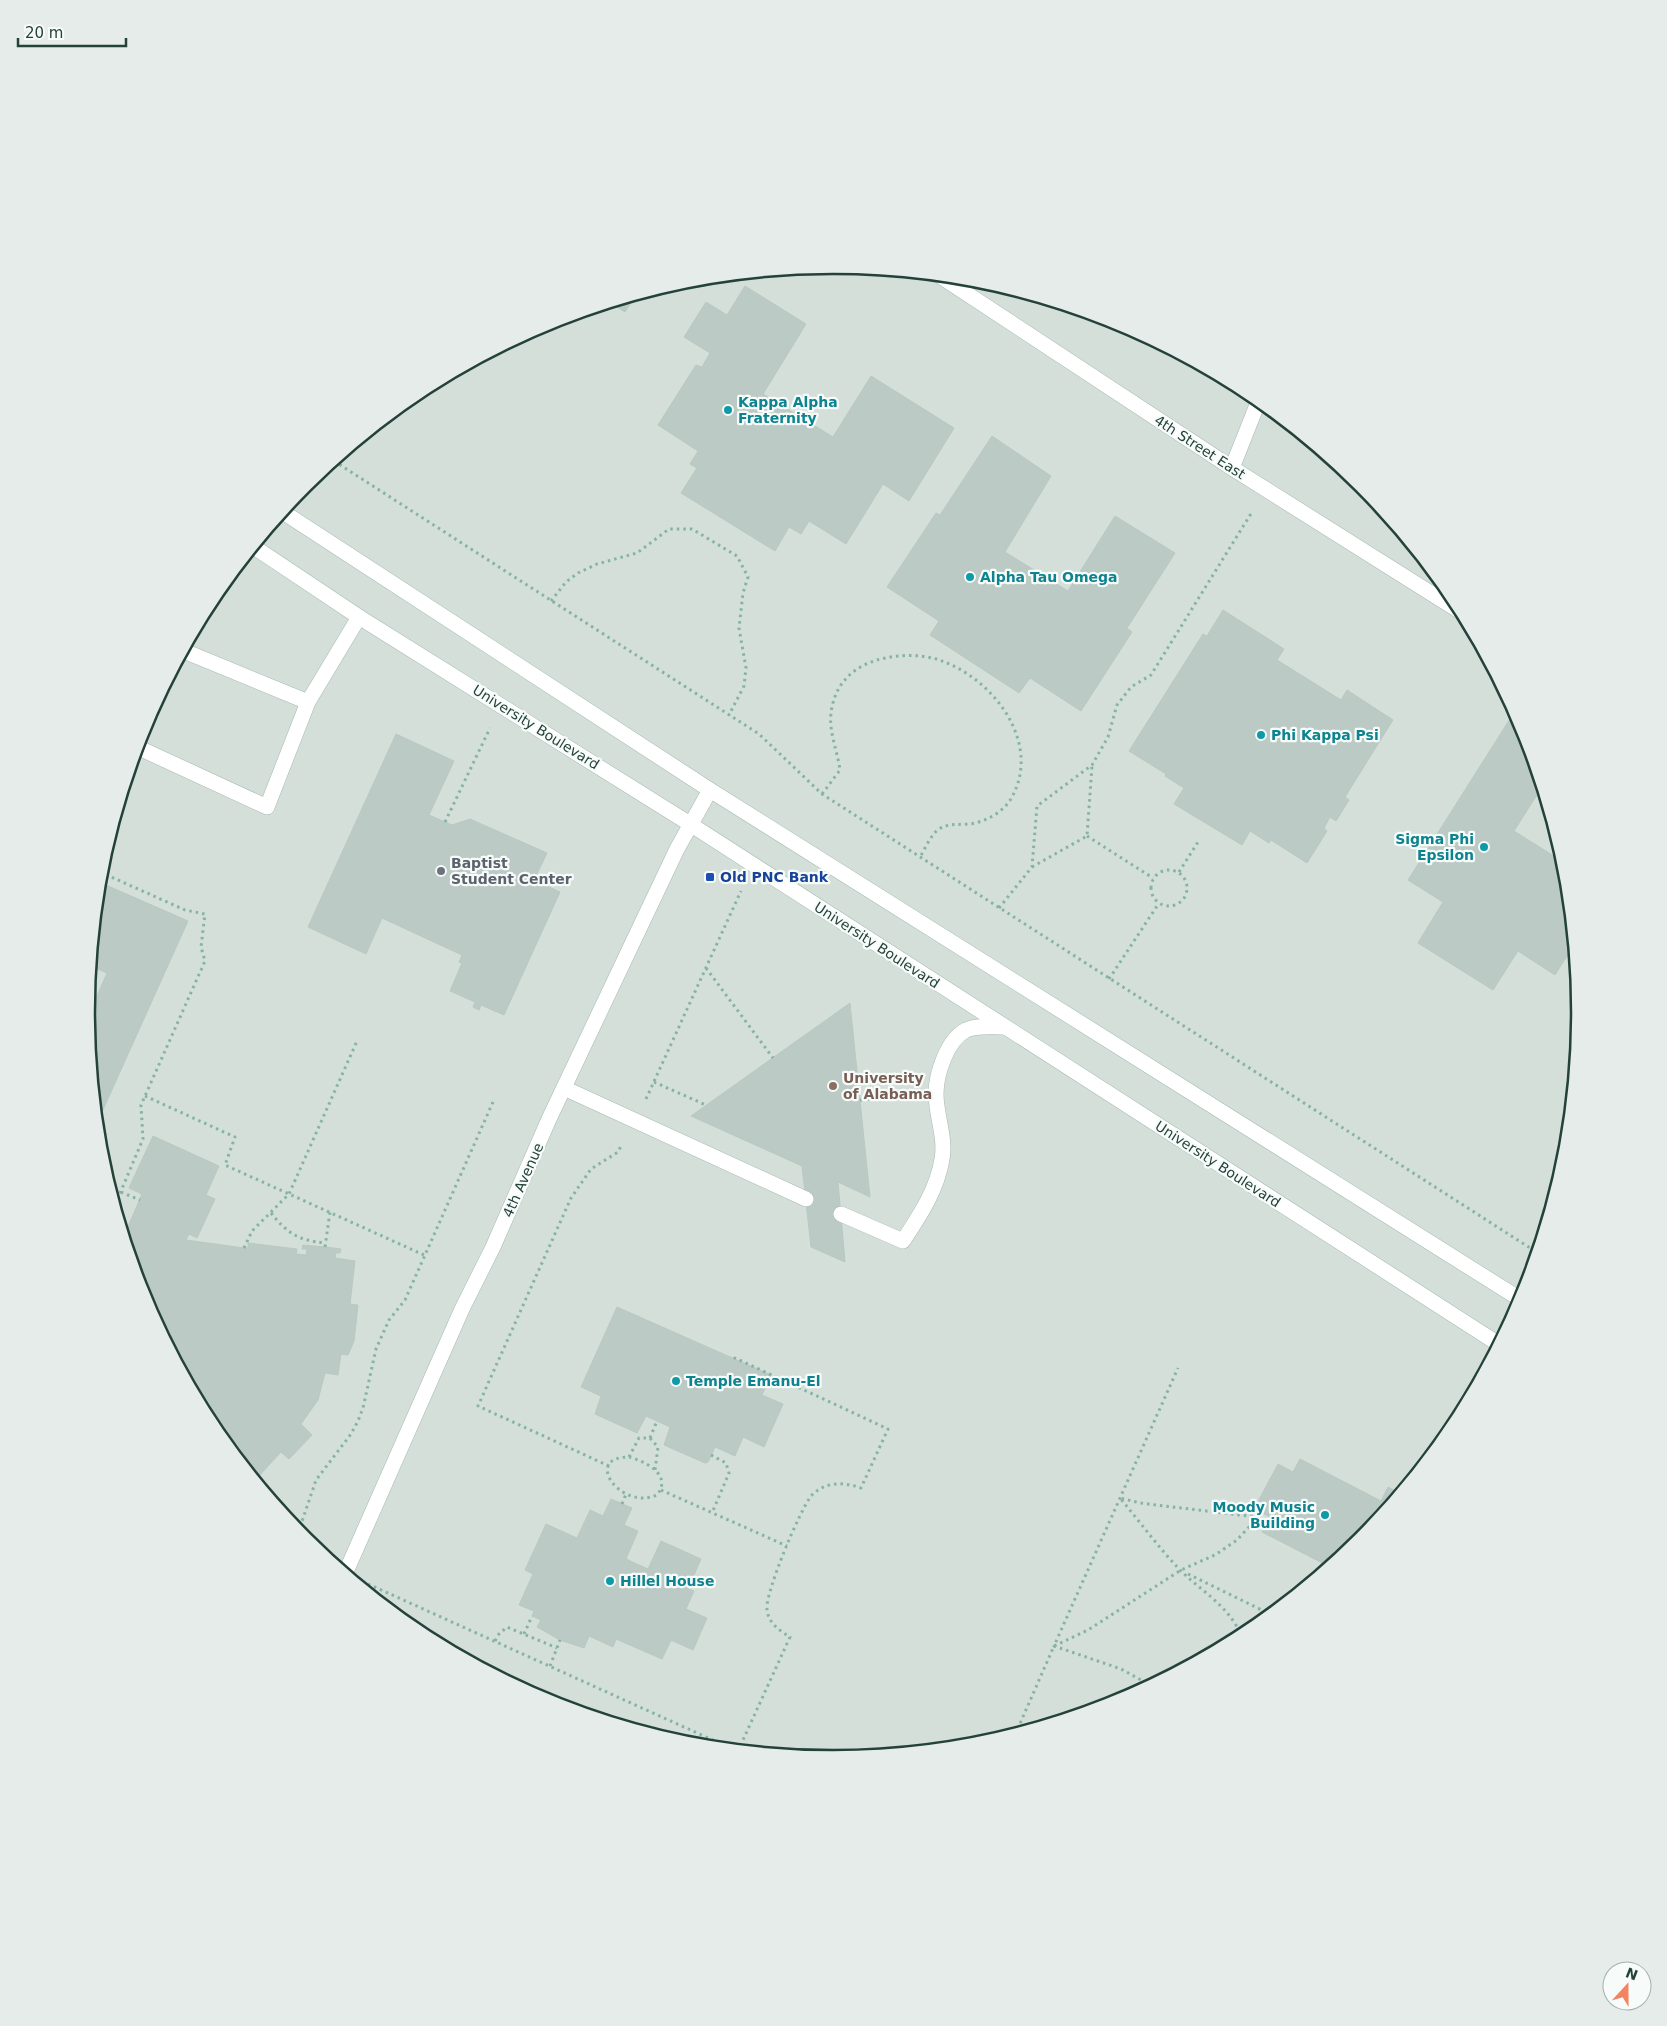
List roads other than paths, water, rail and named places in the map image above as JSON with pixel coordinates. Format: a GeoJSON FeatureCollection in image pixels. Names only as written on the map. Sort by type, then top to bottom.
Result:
{"type":"FeatureCollection","features":[{"type":"Feature","properties":{"kind":"main road","name":"4th Street East"},"geometry":{"type":"LineString","coordinates":[[954,285],[1232,468],[1449,605]]}},
{"type":"Feature","properties":{"kind":"main road"},"geometry":{"type":"LineString","coordinates":[[1232,468],[1255,407]]}},
{"type":"Feature","properties":{"kind":"main road"},"geometry":{"type":"LineString","coordinates":[[288,515],[710,790],[1516,1296]]}},
{"type":"Feature","properties":{"kind":"main road","name":"University Boulevard"},"geometry":{"type":"LineString","coordinates":[[259,550],[359,617],[690,824],[1495,1341]]}},
{"type":"Feature","properties":{"kind":"main road"},"geometry":{"type":"LineString","coordinates":[[144,750],[266,807],[308,702],[359,617]]}},
{"type":"Feature","properties":{"kind":"main road"},"geometry":{"type":"LineString","coordinates":[[189,653],[308,702]]}},
{"type":"Feature","properties":{"kind":"main road","name":"4th Avenue"},"geometry":{"type":"LineString","coordinates":[[347,1568],[462,1310],[493,1248],[564,1088],[690,824],[710,790]]}},
{"type":"Feature","properties":{"kind":"main road"},"geometry":{"type":"LineString","coordinates":[[841,1214],[903,1241],[934,1190],[943,1157],[936,1093],[947,1053],[955,1040],[966,1030],[981,1027],[1004,1027]]}},
{"type":"Feature","properties":{"kind":"main road"},"geometry":{"type":"LineString","coordinates":[[564,1088],[806,1199]]}},
{"type":"Feature","properties":{"kind":"place","name":"Kappa Alpha Fraternity"},"geometry":{"type":"Point","coordinates":[728,410]}},
{"type":"Feature","properties":{"kind":"place","name":"Alpha Tau Omega"},"geometry":{"type":"Point","coordinates":[970,577]}},
{"type":"Feature","properties":{"kind":"place","name":"Phi Kappa Psi"},"geometry":{"type":"Point","coordinates":[1261,735]}},
{"type":"Feature","properties":{"kind":"place","name":"Sigma Phi Epsilon"},"geometry":{"type":"Point","coordinates":[1484,847]}},
{"type":"Feature","properties":{"kind":"place","name":"Baptist Student Center"},"geometry":{"type":"Point","coordinates":[441,871]}},
{"type":"Feature","properties":{"kind":"place","name":"Old PNC Bank"},"geometry":{"type":"Point","coordinates":[710,877]}},
{"type":"Feature","properties":{"kind":"place","name":"University of Alabama"},"geometry":{"type":"Point","coordinates":[833,1086]}},
{"type":"Feature","properties":{"kind":"place","name":"Temple Emanu-El"},"geometry":{"type":"Point","coordinates":[676,1381]}},
{"type":"Feature","properties":{"kind":"place","name":"Moody Music Building"},"geometry":{"type":"Point","coordinates":[1325,1515]}},
{"type":"Feature","properties":{"kind":"place","name":"Hillel House"},"geometry":{"type":"Point","coordinates":[610,1581]}}]}
